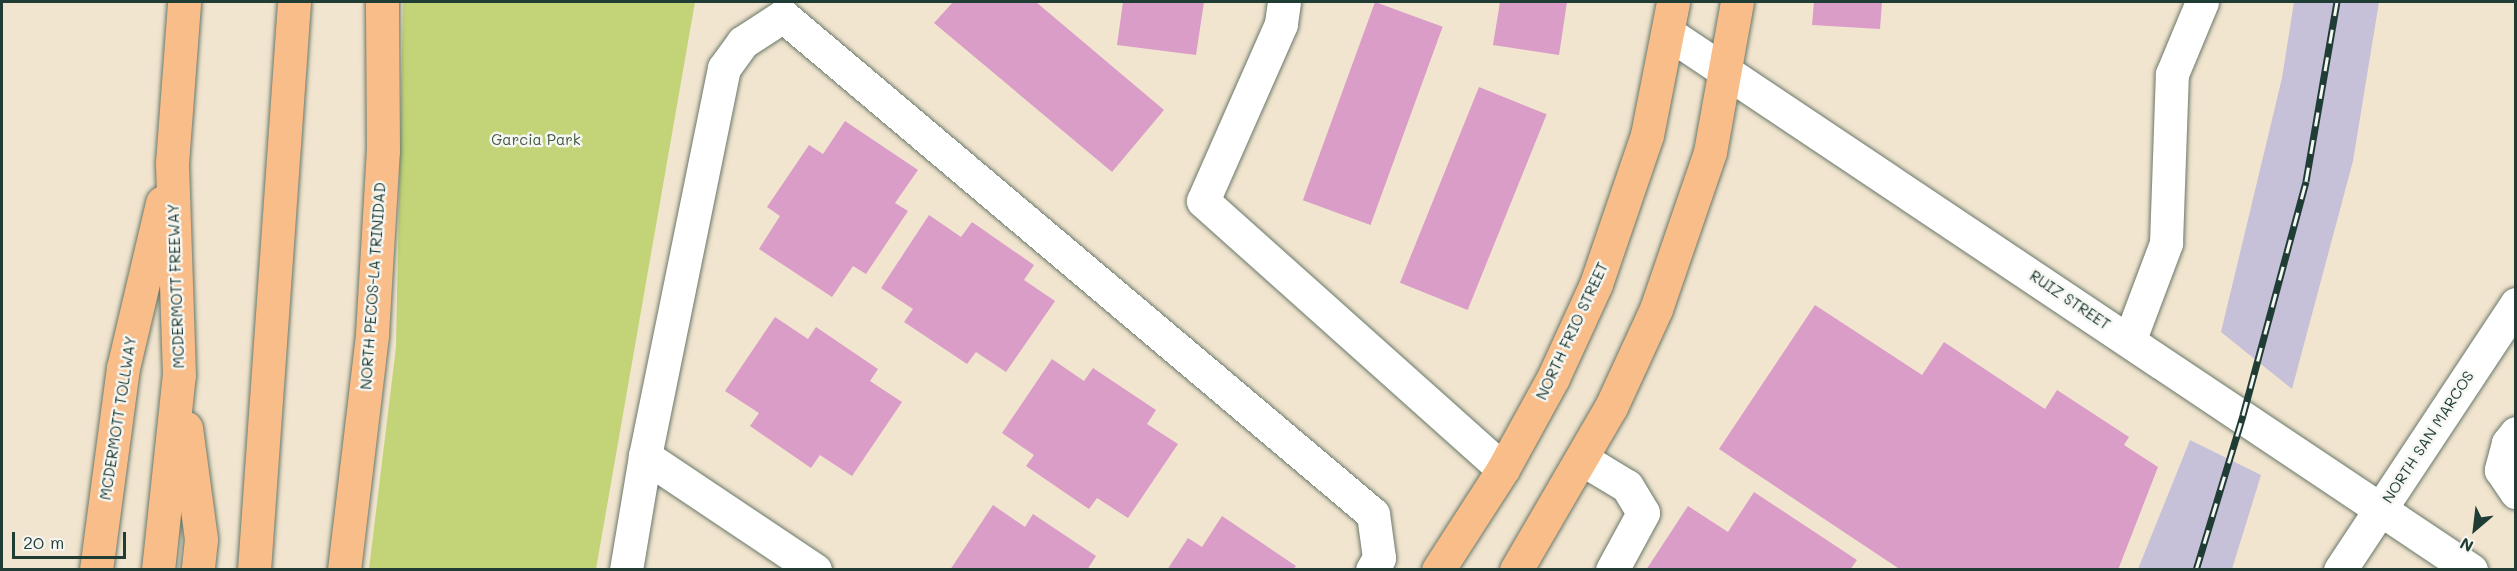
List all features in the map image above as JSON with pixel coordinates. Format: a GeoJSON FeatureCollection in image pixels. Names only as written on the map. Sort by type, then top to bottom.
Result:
{"type":"FeatureCollection","features":[{"type":"Feature","properties":{"kind":"main road","name":"MCDERMOTT FREEWAY"},"geometry":{"type":"LineString","coordinates":[[158,570],[179,375],[172,163],[184,2]]}},
{"type":"Feature","properties":{"kind":"main road"},"geometry":{"type":"LineString","coordinates":[[254,570],[294,2]]}},
{"type":"Feature","properties":{"kind":"main road","name":"NORTH PECOS-LA TRINIDAD"},"geometry":{"type":"LineString","coordinates":[[344,570],[372,334],[383,152],[382,2]]}},
{"type":"Feature","properties":{"kind":"main road"},"geometry":{"type":"LineString","coordinates":[[1516,570],[1582,459],[1656,309],[1710,152],[1737,2]]}},
{"type":"Feature","properties":{"kind":"main road","name":"NORTH FRIO STREET"},"geometry":{"type":"LineString","coordinates":[[1438,570],[1503,469],[1553,378],[1596,284],[1647,135],[1670,17]]}},
{"type":"Feature","properties":{"kind":"main road","name":"MCDERMOTT TOLLWAY"},"geometry":{"type":"LineString","coordinates":[[96,570],[123,368],[172,163]]}},
{"type":"Feature","properties":{"kind":"main road"},"geometry":{"type":"LineString","coordinates":[[179,375],[201,539],[198,570]]}},
{"type":"Feature","properties":{"kind":"street"},"geometry":{"type":"LineString","coordinates":[[1284,2],[1281,24],[1203,201],[1503,469]]}},
{"type":"Feature","properties":{"kind":"street"},"geometry":{"type":"LineString","coordinates":[[2130,339],[2166,243],[2172,74],[2202,2]]}},
{"type":"Feature","properties":{"kind":"street"},"geometry":{"type":"LineString","coordinates":[[626,570],[645,456],[724,68],[743,42],[783,16],[1373,514],[1379,558],[1372,570]]}},
{"type":"Feature","properties":{"kind":"street","name":"RUIZ STREET"},"geometry":{"type":"LineString","coordinates":[[1670,17],[1725,68],[2471,570]]}},
{"type":"Feature","properties":{"kind":"street","name":"NORTH SAN MARCOS"},"geometry":{"type":"LineString","coordinates":[[2340,570],[2516,304]]}},
{"type":"Feature","properties":{"kind":"street"},"geometry":{"type":"LineString","coordinates":[[2516,433],[2508,443],[2501,470],[2516,492]]}},
{"type":"Feature","properties":{"kind":"street"},"geometry":{"type":"LineString","coordinates":[[645,456],[815,570]]}},
{"type":"Feature","properties":{"kind":"street"},"geometry":{"type":"LineString","coordinates":[[1582,459],[1627,486],[1643,513],[1612,570]]}},
{"type":"Feature","properties":{"kind":"shaded area"},"geometry":{"type":"Polygon","coordinates":[[[2294,2],[2379,2],[2353,161],[2292,389],[2221,332],[2282,78],[2294,2]]]}},
{"type":"Feature","properties":{"kind":"shaded area"},"geometry":{"type":"Polygon","coordinates":[[[2190,440],[2261,475],[2232,569],[2138,569],[2190,440]]]}},
{"type":"Feature","properties":{"kind":"green space","name":"Garcia Park"},"geometry":{"type":"Polygon","coordinates":[[[403,2],[695,2],[596,569],[369,569],[396,347],[403,2]]]}},
{"type":"Feature","properties":{"kind":"building"},"geometry":{"type":"Polygon","coordinates":[[[953,2],[1036,2],[1164,110],[1112,172],[934,23],[953,2]]]}},
{"type":"Feature","properties":{"kind":"building"},"geometry":{"type":"Polygon","coordinates":[[[1123,2],[1204,2],[1196,55],[1117,45],[1123,2]]]}},
{"type":"Feature","properties":{"kind":"building"},"geometry":{"type":"Polygon","coordinates":[[[1375,2],[1443,27],[1370,225],[1303,200],[1375,2]]]}},
{"type":"Feature","properties":{"kind":"building"},"geometry":{"type":"Polygon","coordinates":[[[1500,2],[1567,2],[1559,55],[1493,45],[1500,2]]]}},
{"type":"Feature","properties":{"kind":"building"},"geometry":{"type":"Polygon","coordinates":[[[1814,2],[1882,2],[1880,29],[1812,25],[1814,2]]]}},
{"type":"Feature","properties":{"kind":"building"},"geometry":{"type":"Polygon","coordinates":[[[1479,87],[1547,114],[1468,310],[1400,283],[1479,87]]]}},
{"type":"Feature","properties":{"kind":"building"},"geometry":{"type":"Polygon","coordinates":[[[845,121],[918,170],[895,203],[908,211],[866,274],[853,266],[832,297],[759,249],[780,216],[767,207],[809,145],[823,154],[845,121]]]}},
{"type":"Feature","properties":{"kind":"building"},"geometry":{"type":"Polygon","coordinates":[[[929,215],[961,237],[972,222],[1034,265],[1024,280],[1055,301],[1006,372],[976,352],[967,364],[904,322],[913,309],[881,288],[929,215]]]}},
{"type":"Feature","properties":{"kind":"building"},"geometry":{"type":"Polygon","coordinates":[[[1815,305],[1922,375],[1944,342],[2045,409],[2057,390],[2129,437],[2124,445],[2158,467],[2118,570],[1901,570],[1719,449],[1815,305]]]}},
{"type":"Feature","properties":{"kind":"building"},"geometry":{"type":"Polygon","coordinates":[[[775,317],[808,339],[816,327],[878,369],[870,381],[902,402],[852,476],[820,455],[811,468],[750,426],[759,413],[725,391],[775,317]]]}},
{"type":"Feature","properties":{"kind":"building"},"geometry":{"type":"Polygon","coordinates":[[[1052,359],[1084,381],[1093,368],[1156,410],[1147,424],[1178,444],[1128,518],[1097,498],[1089,509],[1026,466],[1034,455],[1002,433],[1052,359]]]}},
{"type":"Feature","properties":{"kind":"building"},"geometry":{"type":"Polygon","coordinates":[[[1754,492],[1857,560],[1850,570],[1646,570],[1688,506],[1728,532],[1754,492]]]}},
{"type":"Feature","properties":{"kind":"building"},"geometry":{"type":"Polygon","coordinates":[[[993,505],[1025,527],[1033,514],[1096,556],[1087,570],[950,570],[993,505]]]}},
{"type":"Feature","properties":{"kind":"building"},"geometry":{"type":"Polygon","coordinates":[[[1222,516],[1296,566],[1293,570],[1167,570],[1188,538],[1202,547],[1222,516]]]}},
{"type":"Feature","properties":{"kind":"railway"},"geometry":{"type":"LineString","coordinates":[[2196,570],[2243,415],[2306,181],[2337,2]]}}]}
